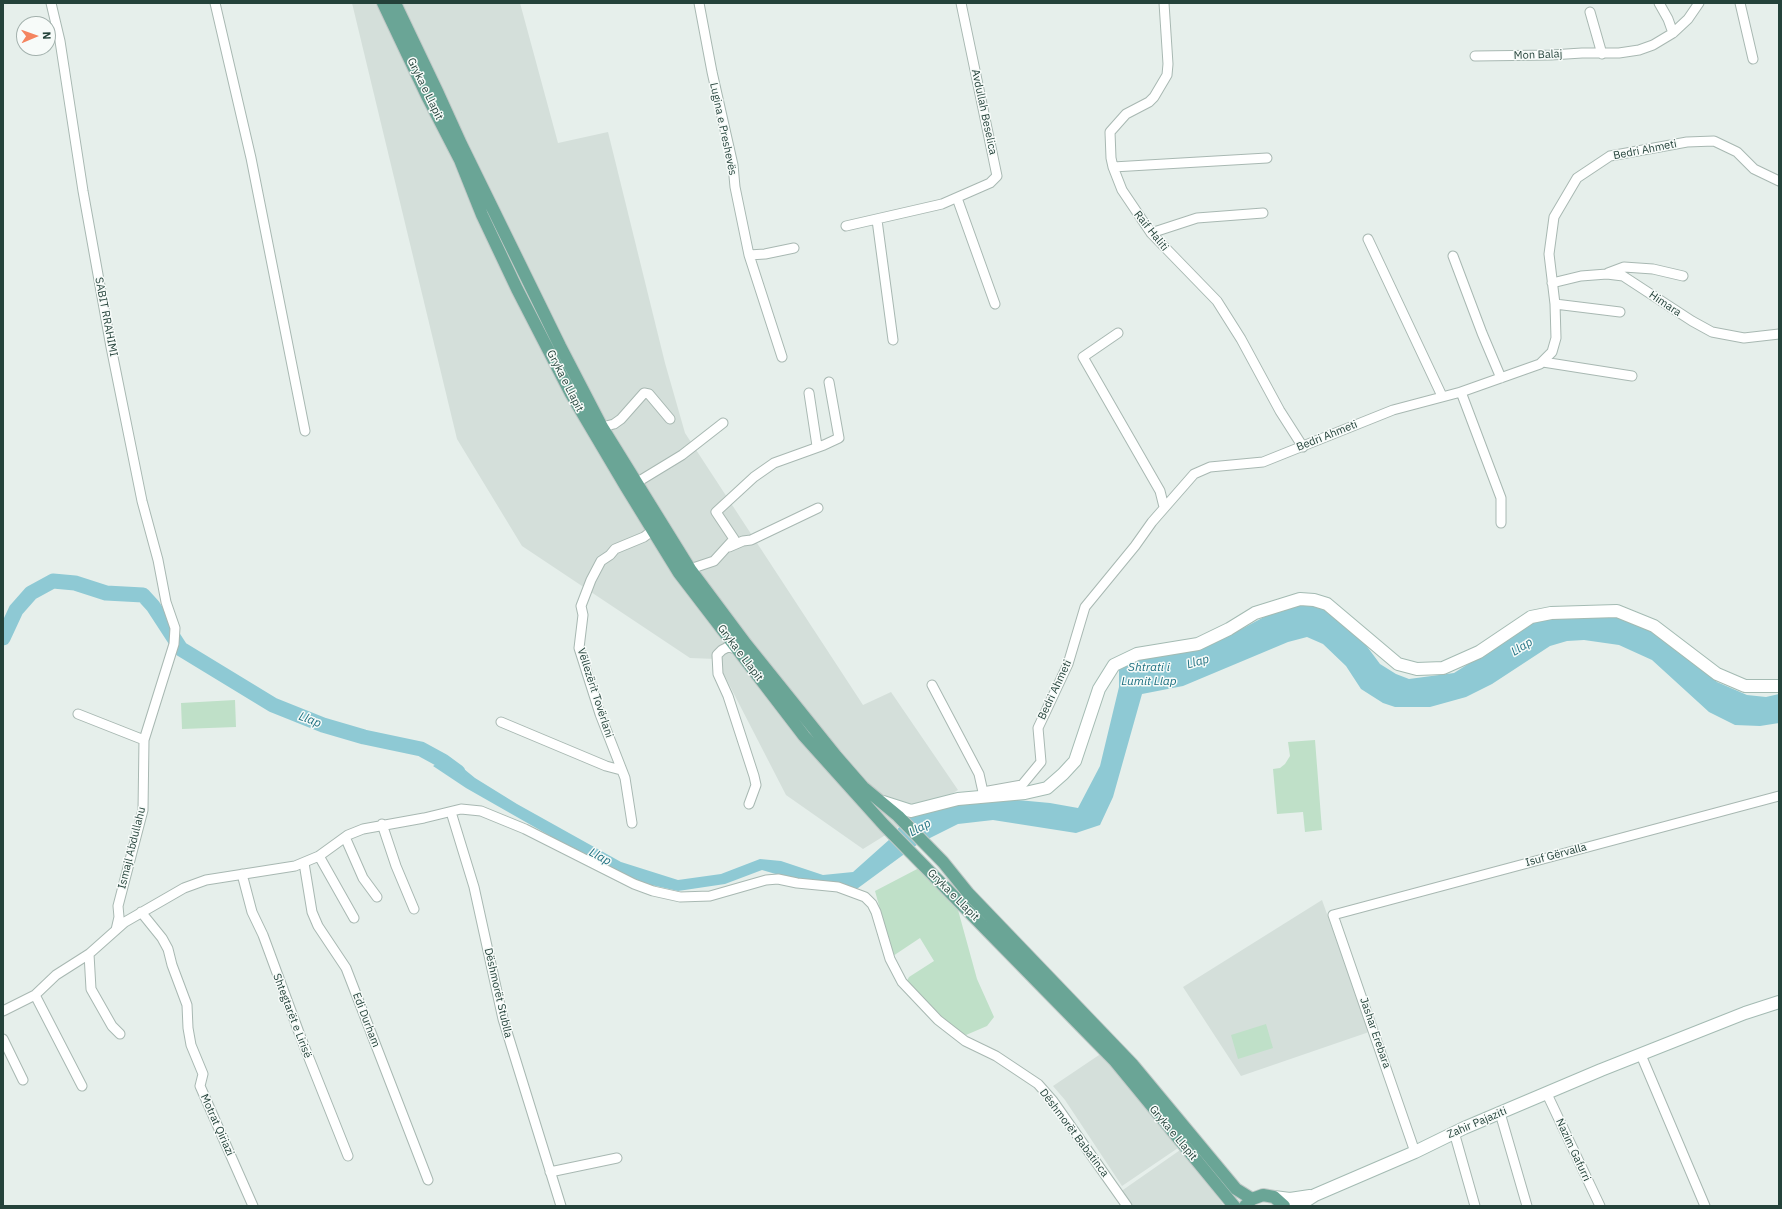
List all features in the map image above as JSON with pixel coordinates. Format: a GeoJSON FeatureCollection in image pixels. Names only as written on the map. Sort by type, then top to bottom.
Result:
{"type":"FeatureCollection","features":[{"type":"Feature","properties":{"kind":"main road","name":"Gryka e Llapit"},"geometry":{"type":"LineString","coordinates":[[383,3],[427,96],[460,160],[482,214],[531,316],[585,420],[679,573],[714,610]]}},
{"type":"Feature","properties":{"kind":"main road","name":"Gryka e Llapit"},"geometry":{"type":"LineString","coordinates":[[394,3],[531,290],[602,427],[714,610],[804,736],[884,825],[1114,1060],[1234,1206]]}},
{"type":"Feature","properties":{"kind":"main road"},"geometry":{"type":"LineString","coordinates":[[897,811],[911,811],[958,798],[1025,794],[1047,788],[1075,761],[1100,689],[1114,665],[1137,654],[1198,644],[1229,629],[1255,613],[1300,599],[1314,600],[1327,604],[1398,664],[1417,669],[1443,668],[1479,652],[1531,617],[1551,614],[1617,611],[1654,626],[1717,674],[1745,686],[1779,686]]}},
{"type":"Feature","properties":{"kind":"main road","name":"Gryka e Llapit"},"geometry":{"type":"LineString","coordinates":[[740,647],[863,787],[880,801],[897,811],[943,862],[968,893],[1133,1065],[1236,1189],[1249,1202]]}},
{"type":"Feature","properties":{"kind":"main road","name":"Zahir Pajaziti"},"geometry":{"type":"LineString","coordinates":[[1298,1206],[1315,1195],[1416,1152],[1454,1132],[1745,1013],[1779,1002]]}},
{"type":"Feature","properties":{"kind":"main road"},"geometry":{"type":"LineString","coordinates":[[1249,1202],[1263,1195],[1274,1198],[1284,1206]]}},
{"type":"Feature","properties":{"kind":"main road","name":"Zahir Pajaziti"},"geometry":{"type":"LineString","coordinates":[[1274,1198],[1295,1199],[1315,1195]]}},
{"type":"Feature","properties":{"kind":"street","name":"SABIT RRAHIMI"},"geometry":{"type":"LineString","coordinates":[[51,3],[60,41],[83,191],[111,348],[142,501],[158,560],[166,602],[175,628]]}},
{"type":"Feature","properties":{"kind":"street"},"geometry":{"type":"LineString","coordinates":[[215,3],[251,158],[305,431]]}},
{"type":"Feature","properties":{"kind":"street","name":"Lugina e Preshevës"},"geometry":{"type":"LineString","coordinates":[[699,3],[712,72],[733,165],[735,187],[748,256],[782,357]]}},
{"type":"Feature","properties":{"kind":"street","name":"Avdullah Beselica"},"geometry":{"type":"LineString","coordinates":[[846,226],[942,204],[990,183],[997,176],[961,3]]}},
{"type":"Feature","properties":{"kind":"street","name":"Raif Haliti"},"geometry":{"type":"LineString","coordinates":[[1164,3],[1168,64],[1167,74],[1154,97],[1149,102],[1126,114],[1110,132],[1111,158],[1113,167],[1122,190],[1151,233],[1217,301],[1241,339],[1280,411],[1303,447]]}},
{"type":"Feature","properties":{"kind":"street"},"geometry":{"type":"LineString","coordinates":[[1659,3],[1674,34]]}},
{"type":"Feature","properties":{"kind":"street","name":"Mon Balaj"},"geometry":{"type":"LineString","coordinates":[[1475,56],[1551,55],[1582,52],[1602,54],[1639,50],[1674,34],[1688,19],[1699,3]]}},
{"type":"Feature","properties":{"kind":"street"},"geometry":{"type":"LineString","coordinates":[[1740,3],[1753,59]]}},
{"type":"Feature","properties":{"kind":"street"},"geometry":{"type":"LineString","coordinates":[[1590,12],[1602,54]]}},
{"type":"Feature","properties":{"kind":"street","name":"Bedri Ahmeti"},"geometry":{"type":"LineString","coordinates":[[932,686],[979,774],[983,792],[1022,785],[1041,762],[1038,728],[1068,664],[1084,607],[1135,546],[1164,507],[1194,474],[1210,467],[1262,462],[1393,410],[1461,392],[1513,375],[1543,362],[1552,352],[1556,338],[1555,304],[1549,254],[1554,217],[1577,178],[1610,156],[1687,142],[1714,141],[1737,152],[1754,169],[1779,181]]}},
{"type":"Feature","properties":{"kind":"street"},"geometry":{"type":"LineString","coordinates":[[1113,167],[1267,158]]}},
{"type":"Feature","properties":{"kind":"street"},"geometry":{"type":"LineString","coordinates":[[957,198],[995,304]]}},
{"type":"Feature","properties":{"kind":"street"},"geometry":{"type":"LineString","coordinates":[[1151,233],[1197,218],[1263,213]]}},
{"type":"Feature","properties":{"kind":"street"},"geometry":{"type":"LineString","coordinates":[[877,220],[893,340]]}},
{"type":"Feature","properties":{"kind":"street"},"geometry":{"type":"LineString","coordinates":[[1368,240],[1442,396]]}},
{"type":"Feature","properties":{"kind":"street"},"geometry":{"type":"LineString","coordinates":[[748,256],[794,248]]}},
{"type":"Feature","properties":{"kind":"street"},"geometry":{"type":"LineString","coordinates":[[1453,256],[1482,333],[1501,378]]}},
{"type":"Feature","properties":{"kind":"street"},"geometry":{"type":"LineString","coordinates":[[1607,274],[1624,267],[1653,269],[1683,276]]}},
{"type":"Feature","properties":{"kind":"street","name":"Himara"},"geometry":{"type":"LineString","coordinates":[[1552,283],[1581,276],[1607,274],[1623,276],[1692,322],[1712,332],[1744,338],[1779,334]]}},
{"type":"Feature","properties":{"kind":"street"},"geometry":{"type":"LineString","coordinates":[[1555,304],[1620,312]]}},
{"type":"Feature","properties":{"kind":"street"},"geometry":{"type":"LineString","coordinates":[[1118,333],[1083,357],[1160,490],[1164,507]]}},
{"type":"Feature","properties":{"kind":"street"},"geometry":{"type":"LineString","coordinates":[[1543,362],[1632,376]]}},
{"type":"Feature","properties":{"kind":"street"},"geometry":{"type":"LineString","coordinates":[[690,569],[714,561],[734,539],[716,512],[754,477],[774,463],[839,438],[829,382]]}},
{"type":"Feature","properties":{"kind":"street"},"geometry":{"type":"LineString","coordinates":[[1461,392],[1501,498],[1501,523]]}},
{"type":"Feature","properties":{"kind":"street"},"geometry":{"type":"LineString","coordinates":[[602,427],[614,424],[644,393],[649,394],[670,419]]}},
{"type":"Feature","properties":{"kind":"street"},"geometry":{"type":"LineString","coordinates":[[808,393],[817,446]]}},
{"type":"Feature","properties":{"kind":"street"},"geometry":{"type":"LineString","coordinates":[[636,483],[682,455],[723,423]]}},
{"type":"Feature","properties":{"kind":"street"},"geometry":{"type":"LineString","coordinates":[[722,551],[732,545],[751,540],[818,508]]}},
{"type":"Feature","properties":{"kind":"street","name":"Vëllezërit Tovërlani"},"geometry":{"type":"LineString","coordinates":[[632,823],[625,778],[600,714],[579,648],[582,615],[581,606],[591,580],[601,561],[610,555],[615,549],[644,536],[653,530]]}},
{"type":"Feature","properties":{"kind":"street","name":"Ismajl Abdullahu"},"geometry":{"type":"LineString","coordinates":[[116,930],[119,917],[118,906],[143,810],[144,740],[174,644],[175,628]]}},
{"type":"Feature","properties":{"kind":"street"},"geometry":{"type":"LineString","coordinates":[[740,647],[728,647],[717,655],[718,674],[728,696],[754,776],[756,785],[749,804]]}},
{"type":"Feature","properties":{"kind":"street"},"geometry":{"type":"LineString","coordinates":[[78,714],[144,740]]}},
{"type":"Feature","properties":{"kind":"street"},"geometry":{"type":"LineString","coordinates":[[501,722],[606,766],[621,770]]}},
{"type":"Feature","properties":{"kind":"street","name":"Isuf Gërvalla"},"geometry":{"type":"LineString","coordinates":[[1333,915],[1779,796]]}},
{"type":"Feature","properties":{"kind":"street","name":"Dëshmorët Babatinca"},"geometry":{"type":"LineString","coordinates":[[3,1011],[36,995],[56,975],[89,954],[116,930],[141,912],[184,888],[206,880],[304,863],[319,856],[345,837],[363,829],[382,824],[468,809],[493,815],[634,884],[680,898],[710,896],[766,880],[778,879],[797,883],[838,887],[865,897],[872,904],[876,912],[890,959],[902,982],[938,1020],[965,1041],[996,1056],[1038,1084],[1053,1101],[1127,1206]]}},
{"type":"Feature","properties":{"kind":"street","name":"Dëshmorët Stublla"},"geometry":{"type":"LineString","coordinates":[[451,812],[474,887],[502,1019],[562,1206]]}},
{"type":"Feature","properties":{"kind":"street"},"geometry":{"type":"LineString","coordinates":[[382,824],[396,866],[414,909]]}},
{"type":"Feature","properties":{"kind":"street"},"geometry":{"type":"LineString","coordinates":[[345,837],[363,878],[377,897]]}},
{"type":"Feature","properties":{"kind":"street"},"geometry":{"type":"LineString","coordinates":[[319,856],[354,918]]}},
{"type":"Feature","properties":{"kind":"street","name":"Edi Durham"},"geometry":{"type":"LineString","coordinates":[[304,863],[312,912],[318,926],[346,968],[428,1180]]}},
{"type":"Feature","properties":{"kind":"street","name":"Shtegtarët e Lirisë"},"geometry":{"type":"LineString","coordinates":[[242,874],[252,912],[263,935],[298,1031],[348,1156]]}},
{"type":"Feature","properties":{"kind":"street","name":"Motrat Qiriazi"},"geometry":{"type":"LineString","coordinates":[[141,912],[162,938],[168,949],[172,966],[187,1004],[188,1028],[191,1045],[203,1074],[200,1086],[253,1206]]}},
{"type":"Feature","properties":{"kind":"street","name":"Jashar Erebara"},"geometry":{"type":"LineString","coordinates":[[1333,915],[1416,1152]]}},
{"type":"Feature","properties":{"kind":"street"},"geometry":{"type":"LineString","coordinates":[[89,954],[91,989],[112,1026],[120,1034]]}},
{"type":"Feature","properties":{"kind":"street"},"geometry":{"type":"LineString","coordinates":[[36,995],[82,1086]]}},
{"type":"Feature","properties":{"kind":"street"},"geometry":{"type":"LineString","coordinates":[[3,1039],[23,1080]]}},
{"type":"Feature","properties":{"kind":"street"},"geometry":{"type":"LineString","coordinates":[[1641,1055],[1705,1206]]}},
{"type":"Feature","properties":{"kind":"street","name":"Nazim Gafurri"},"geometry":{"type":"LineString","coordinates":[[1547,1094],[1600,1206]]}},
{"type":"Feature","properties":{"kind":"street"},"geometry":{"type":"LineString","coordinates":[[1500,1113],[1527,1206]]}},
{"type":"Feature","properties":{"kind":"street"},"geometry":{"type":"LineString","coordinates":[[1454,1132],[1475,1206]]}},
{"type":"Feature","properties":{"kind":"street"},"geometry":{"type":"LineString","coordinates":[[550,1172],[617,1158]]}},
{"type":"Feature","properties":{"kind":"shaded area"},"geometry":{"type":"Polygon","coordinates":[[[352,3],[520,3],[558,143],[608,132],[665,363],[685,433],[863,705],[891,692],[958,790],[863,849],[786,795],[716,659],[690,658],[522,546],[457,439],[352,3]]]}},
{"type":"Feature","properties":{"kind":"shaded area"},"geometry":{"type":"Polygon","coordinates":[[[1322,900],[1369,1032],[1241,1076],[1183,987],[1322,900]]]}},
{"type":"Feature","properties":{"kind":"shaded area"},"geometry":{"type":"Polygon","coordinates":[[[1105,1051],[1178,1148],[1122,1186],[1065,1100],[1053,1086],[1105,1051]]]}},
{"type":"Feature","properties":{"kind":"shaded area"},"geometry":{"type":"Polygon","coordinates":[[[1183,1148],[1224,1206],[1130,1206],[1120,1192],[1183,1148]]]}},
{"type":"Feature","properties":{"kind":"green space"},"geometry":{"type":"Polygon","coordinates":[[[235,700],[236,727],[182,729],[181,703],[235,700]]]}},
{"type":"Feature","properties":{"kind":"green space"},"geometry":{"type":"Polygon","coordinates":[[[1315,740],[1322,830],[1305,832],[1303,812],[1277,814],[1273,769],[1280,768],[1285,764],[1290,756],[1288,742],[1315,740]]]}},
{"type":"Feature","properties":{"kind":"green space"},"geometry":{"type":"Polygon","coordinates":[[[921,867],[955,899],[977,979],[994,1017],[987,1026],[966,1035],[953,1028],[907,981],[909,977],[934,961],[920,938],[893,956],[875,891],[921,867]]]}},
{"type":"Feature","properties":{"kind":"green space"},"geometry":{"type":"Polygon","coordinates":[[[1266,1024],[1273,1048],[1238,1059],[1231,1035],[1266,1024]]]}},
{"type":"Feature","properties":{"kind":"water","name":"Shtrati i Lumit Llap"},"geometry":{"type":"Polygon","coordinates":[[[1308,604],[1324,609],[1357,633],[1380,664],[1396,674],[1409,679],[1454,673],[1544,616],[1622,613],[1678,643],[1717,682],[1747,695],[1766,697],[1779,694],[1779,723],[1760,726],[1735,725],[1709,712],[1652,660],[1619,645],[1584,640],[1567,641],[1550,646],[1492,684],[1466,697],[1430,707],[1395,707],[1383,703],[1361,689],[1346,666],[1323,644],[1307,637],[1288,642],[1183,686],[1142,694],[1113,797],[1100,825],[1076,833],[993,820],[958,824],[918,844],[854,891],[841,893],[762,870],[725,884],[678,891],[647,884],[616,871],[559,841],[466,788],[433,766],[448,756],[475,778],[517,804],[621,862],[678,880],[721,874],[760,859],[781,861],[823,875],[853,872],[890,839],[906,818],[949,802],[985,797],[1050,803],[1078,808],[1100,766],[1119,687],[1119,669],[1144,657],[1185,652],[1219,641],[1279,609],[1308,604]]]}},
{"type":"Feature","properties":{"kind":"waterway","name":"Llap"},"geometry":{"type":"LineString","coordinates":[[3,638],[16,610],[31,593],[53,581],[75,583],[106,593],[143,595],[153,606],[181,649],[273,705],[323,725],[364,737],[421,749],[443,761],[458,772]]}}]}
